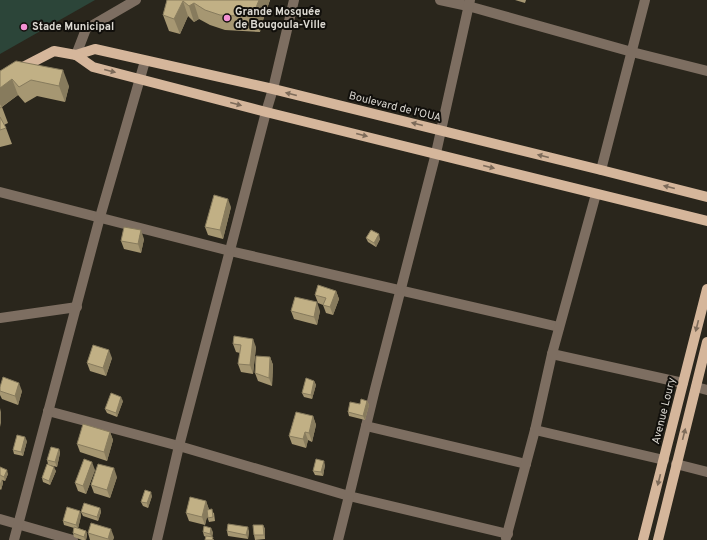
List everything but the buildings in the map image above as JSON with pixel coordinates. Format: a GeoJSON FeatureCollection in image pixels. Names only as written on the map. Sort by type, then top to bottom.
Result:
{"type":"FeatureCollection","features":[{"type":"Feature","properties":{"kind":"main road","name":"Boulevard de l'OUA"},"geometry":{"type":"LineString","coordinates":[[76,55],[95,49],[273,89],[707,197]]}},
{"type":"Feature","properties":{"kind":"main road"},"geometry":{"type":"LineString","coordinates":[[0,79],[54,51],[76,55],[93,67],[266,112],[707,221]]}},
{"type":"Feature","properties":{"kind":"main road","name":"Avenue Loury"},"geometry":{"type":"LineString","coordinates":[[643,540],[707,289]]}},
{"type":"Feature","properties":{"kind":"main road"},"geometry":{"type":"LineString","coordinates":[[658,540],[707,342]]}},
{"type":"Feature","properties":{"kind":"street"},"geometry":{"type":"LineString","coordinates":[[76,55],[86,29],[136,0]]}},
{"type":"Feature","properties":{"kind":"street"},"geometry":{"type":"LineString","coordinates":[[157,540],[179,446],[273,89],[294,0]]}},
{"type":"Feature","properties":{"kind":"street"},"geometry":{"type":"LineString","coordinates":[[440,0],[469,3],[632,52],[707,71]]}},
{"type":"Feature","properties":{"kind":"street"},"geometry":{"type":"LineString","coordinates":[[602,170],[645,0]]}},
{"type":"Feature","properties":{"kind":"street"},"geometry":{"type":"LineString","coordinates":[[338,540],[436,154],[469,3]]}},
{"type":"Feature","properties":{"kind":"street"},"geometry":{"type":"LineString","coordinates":[[14,540],[100,217],[145,61]]}},
{"type":"Feature","properties":{"kind":"street"},"geometry":{"type":"LineString","coordinates":[[0,192],[230,251],[559,327]]}},
{"type":"Feature","properties":{"kind":"street"},"geometry":{"type":"LineString","coordinates":[[48,411],[179,446],[349,496],[507,537],[535,430],[559,327],[596,194]]}},
{"type":"Feature","properties":{"kind":"street"},"geometry":{"type":"LineString","coordinates":[[0,318],[77,307]]}},
{"type":"Feature","properties":{"kind":"street"},"geometry":{"type":"LineString","coordinates":[[552,354],[683,383]]}},
{"type":"Feature","properties":{"kind":"street"},"geometry":{"type":"LineString","coordinates":[[696,387],[707,390]]}},
{"type":"Feature","properties":{"kind":"street"},"geometry":{"type":"LineString","coordinates":[[366,426],[526,464]]}},
{"type":"Feature","properties":{"kind":"street"},"geometry":{"type":"LineString","coordinates":[[535,430],[664,460]]}},
{"type":"Feature","properties":{"kind":"street"},"geometry":{"type":"LineString","coordinates":[[676,464],[707,472]]}},
{"type":"Feature","properties":{"kind":"street"},"geometry":{"type":"LineString","coordinates":[[0,519],[73,540]]}},
{"type":"Feature","properties":{"kind":"green space","name":"Stade Municipal"},"geometry":{"type":"Polygon","coordinates":[[[0,0],[95,0],[0,54],[0,0]]]}},
{"type":"Feature","properties":{"kind":"place","name":"Grande Mosquée de Bougoula-Ville"},"geometry":{"type":"Point","coordinates":[227,18]}},
{"type":"Feature","properties":{"kind":"place","name":"Stade Municipal"},"geometry":{"type":"Point","coordinates":[24,27]}}]}
